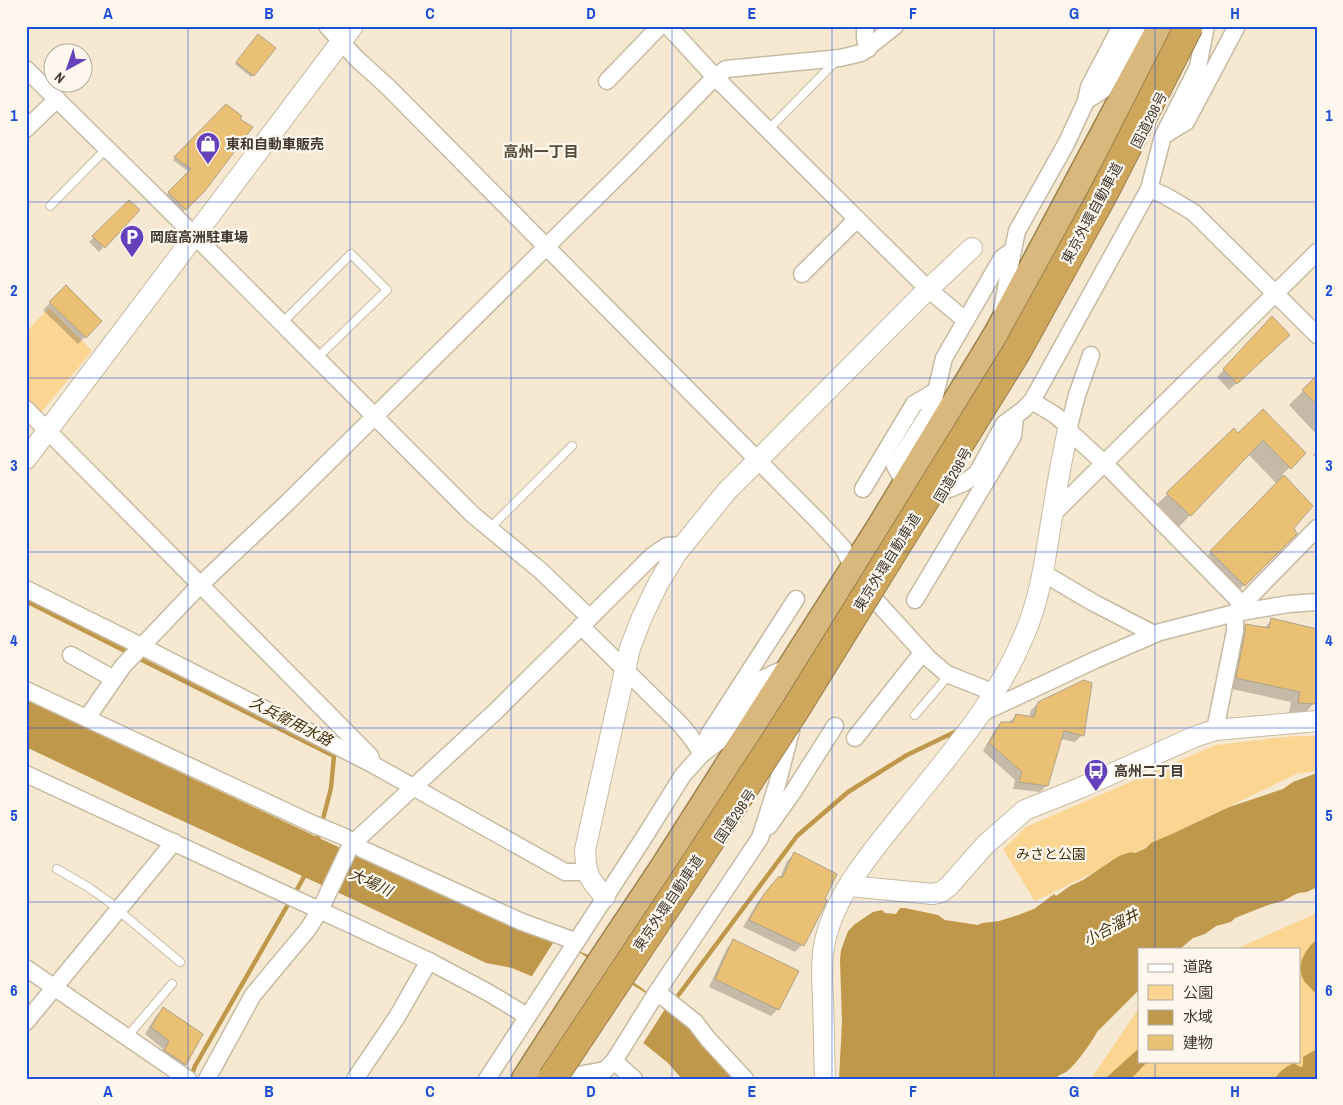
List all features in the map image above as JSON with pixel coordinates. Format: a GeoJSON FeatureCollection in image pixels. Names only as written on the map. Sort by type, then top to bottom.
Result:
{"type":"FeatureCollection","features":[{"type":"Feature","properties":{"kind":"highway"},"geometry":{"type":"LineString","coordinates":[[525,1079],[664,868],[906,485],[997,334],[1161,26]]}},
{"type":"Feature","properties":{"kind":"highway","name":"東京外環自動車道"},"geometry":{"type":"LineString","coordinates":[[535,1079],[899,515],[1001,341],[1083,194],[1170,26]]}},
{"type":"Feature","properties":{"kind":"highway","name":"東京外環自動車道"},"geometry":{"type":"LineString","coordinates":[[558,1078],[795,710],[1012,359],[1104,193],[1189,26]]}},
{"type":"Feature","properties":{"kind":"highway","name":"国道298号"},"geometry":{"type":"LineString","coordinates":[[558,1078],[588,1038],[877,602],[1054,303],[1197,26]]}},
{"type":"Feature","properties":{"kind":"street"},"geometry":{"type":"LineString","coordinates":[[327,26],[348,34]]}},
{"type":"Feature","properties":{"kind":"street"},"geometry":{"type":"LineString","coordinates":[[865,26],[865,38],[868,49]]}},
{"type":"Feature","properties":{"kind":"street"},"geometry":{"type":"LineString","coordinates":[[87,718],[123,666],[141,646],[631,163],[715,77],[726,69],[840,58],[862,54],[895,26]]}},
{"type":"Feature","properties":{"kind":"street"},"geometry":{"type":"LineString","coordinates":[[997,334],[1017,231],[1066,144],[1086,101],[1089,87],[1122,26]]}},
{"type":"Feature","properties":{"kind":"street"},"geometry":{"type":"LineString","coordinates":[[1086,101],[1103,90],[1138,26]]}},
{"type":"Feature","properties":{"kind":"street"},"geometry":{"type":"LineString","coordinates":[[944,491],[964,483],[976,473],[1004,424],[1023,410],[1032,400],[1149,189],[1163,136],[1198,67],[1206,26]]}},
{"type":"Feature","properties":{"kind":"street"},"geometry":{"type":"LineString","coordinates":[[1163,136],[1186,122],[1237,26]]}},
{"type":"Feature","properties":{"kind":"street"},"geometry":{"type":"LineString","coordinates":[[607,81],[668,27],[715,77],[857,219],[928,289],[965,320]]}},
{"type":"Feature","properties":{"kind":"street"},"geometry":{"type":"LineString","coordinates":[[26,459],[348,34]]}},
{"type":"Feature","properties":{"kind":"street"},"geometry":{"type":"LineString","coordinates":[[348,34],[356,58],[388,86],[843,548],[853,568],[877,602],[923,652],[949,675],[995,693]]}},
{"type":"Feature","properties":{"kind":"street"},"geometry":{"type":"LineString","coordinates":[[26,70],[107,148],[473,515],[541,571],[625,668],[692,737],[702,754]]}},
{"type":"Feature","properties":{"kind":"street"},"geometry":{"type":"LineString","coordinates":[[26,129],[57,99]]}},
{"type":"Feature","properties":{"kind":"street"},"geometry":{"type":"LineString","coordinates":[[1149,189],[1164,194],[1193,212],[1317,335]]}},
{"type":"Feature","properties":{"kind":"street"},"geometry":{"type":"LineString","coordinates":[[802,274],[857,219]]}},
{"type":"Feature","properties":{"kind":"street"},"geometry":{"type":"LineString","coordinates":[[605,897],[586,872],[585,850],[630,648],[659,582],[683,545],[727,490],[928,289],[972,248]]}},
{"type":"Feature","properties":{"kind":"street"},"geometry":{"type":"LineString","coordinates":[[906,485],[896,466],[932,408],[944,358],[1002,258],[1013,250]]}},
{"type":"Feature","properties":{"kind":"street"},"geometry":{"type":"LineString","coordinates":[[1052,515],[1317,252]]}},
{"type":"Feature","properties":{"kind":"street"},"geometry":{"type":"LineString","coordinates":[[825,1079],[822,979],[824,948],[829,926],[849,886],[866,858],[982,713],[995,693],[1025,634],[1035,607],[1043,573],[1068,428],[1091,355]]}},
{"type":"Feature","properties":{"kind":"street"},"geometry":{"type":"LineString","coordinates":[[864,489],[914,404],[936,391]]}},
{"type":"Feature","properties":{"kind":"street"},"geometry":{"type":"LineString","coordinates":[[1032,400],[1055,415],[1104,464],[1237,610]]}},
{"type":"Feature","properties":{"kind":"street"},"geometry":{"type":"LineString","coordinates":[[26,409],[370,756],[372,764]]}},
{"type":"Feature","properties":{"kind":"street"},"geometry":{"type":"LineString","coordinates":[[915,600],[1013,436],[1015,416]]}},
{"type":"Feature","properties":{"kind":"street"},"geometry":{"type":"LineString","coordinates":[[1215,730],[1235,631],[1237,610],[1317,528]]}},
{"type":"Feature","properties":{"kind":"street"},"geometry":{"type":"LineString","coordinates":[[207,1079],[253,995],[308,929],[320,910],[351,846],[496,711],[652,556],[667,546],[683,545]]}},
{"type":"Feature","properties":{"kind":"street"},"geometry":{"type":"LineString","coordinates":[[1043,573],[1094,603],[1154,634]]}},
{"type":"Feature","properties":{"kind":"street"},"geometry":{"type":"LineString","coordinates":[[26,589],[372,764],[565,872],[586,872]]}},
{"type":"Feature","properties":{"kind":"street"},"geometry":{"type":"LineString","coordinates":[[702,754],[709,734],[796,599]]}},
{"type":"Feature","properties":{"kind":"street"},"geometry":{"type":"LineString","coordinates":[[982,713],[1102,656],[1154,634],[1237,610],[1317,602]]}},
{"type":"Feature","properties":{"kind":"street"},"geometry":{"type":"LineString","coordinates":[[855,738],[923,652]]}},
{"type":"Feature","properties":{"kind":"street"},"geometry":{"type":"LineString","coordinates":[[71,655],[114,679]]}},
{"type":"Feature","properties":{"kind":"street"},"geometry":{"type":"LineString","coordinates":[[486,1079],[645,836],[683,774],[702,754],[718,742],[760,680],[793,664]]}},
{"type":"Feature","properties":{"kind":"street"},"geometry":{"type":"LineString","coordinates":[[26,690],[304,820],[345,837],[351,846],[362,849],[522,922],[575,941]]}},
{"type":"Feature","properties":{"kind":"street"},"geometry":{"type":"LineString","coordinates":[[849,886],[933,894],[941,892],[949,886],[985,845],[1021,812],[1194,737],[1215,730],[1317,721]]}},
{"type":"Feature","properties":{"kind":"street"},"geometry":{"type":"LineString","coordinates":[[558,1078],[606,1070],[614,1061],[657,992],[793,792],[835,726]]}},
{"type":"Feature","properties":{"kind":"street"},"geometry":{"type":"LineString","coordinates":[[760,838],[792,731]]}},
{"type":"Feature","properties":{"kind":"street"},"geometry":{"type":"LineString","coordinates":[[26,774],[428,961],[489,993],[531,1010]]}},
{"type":"Feature","properties":{"kind":"street"},"geometry":{"type":"LineString","coordinates":[[26,1022],[174,842]]}},
{"type":"Feature","properties":{"kind":"street"},"geometry":{"type":"LineString","coordinates":[[355,1079],[397,1017],[428,961]]}},
{"type":"Feature","properties":{"kind":"street"},"geometry":{"type":"LineString","coordinates":[[26,968],[186,1078]]}},
{"type":"Feature","properties":{"kind":"street"},"geometry":{"type":"LineString","coordinates":[[657,992],[695,1022],[745,1079]]}},
{"type":"Feature","properties":{"kind":"street"},"geometry":{"type":"LineString","coordinates":[[614,1061],[634,1079]]}},
{"type":"Feature","properties":{"kind":"lane"},"geometry":{"type":"LineString","coordinates":[[768,130],[840,58]]}},
{"type":"Feature","properties":{"kind":"lane"},"geometry":{"type":"LineString","coordinates":[[50,206],[107,148]]}},
{"type":"Feature","properties":{"kind":"lane"},"geometry":{"type":"LineString","coordinates":[[282,323],[351,254],[387,290],[317,358]]}},
{"type":"Feature","properties":{"kind":"lane"},"geometry":{"type":"LineString","coordinates":[[490,528],[572,446]]}},
{"type":"Feature","properties":{"kind":"lane"},"geometry":{"type":"LineString","coordinates":[[915,715],[949,675]]}},
{"type":"Feature","properties":{"kind":"lane"},"geometry":{"type":"LineString","coordinates":[[57,869],[88,887],[180,962]]}},
{"type":"Feature","properties":{"kind":"lane"},"geometry":{"type":"LineString","coordinates":[[126,1038],[172,984]]}},
{"type":"Feature","properties":{"kind":"green space"},"geometry":{"type":"Polygon","coordinates":[[[49,308],[92,351],[39,415],[26,401],[26,332],[49,308]]]}},
{"type":"Feature","properties":{"kind":"green space","name":"みさと公園"},"geometry":{"type":"Polygon","coordinates":[[[1295,736],[1317,736],[1317,771],[1296,774],[1035,901],[1003,849],[1026,827],[1216,745],[1295,736]]]}},
{"type":"Feature","properties":{"kind":"green space"},"geometry":{"type":"Polygon","coordinates":[[[1317,913],[1317,1079],[1091,1079],[1138,1009],[1138,1062],[1300,1062],[1300,948],[1238,948],[1317,913]]]}},
{"type":"Feature","properties":{"kind":"water","name":"大場川"},"geometry":{"type":"Polygon","coordinates":[[[26,700],[438,894],[521,930],[597,958],[642,988],[692,1031],[736,1079],[682,1079],[668,1063],[621,1025],[576,995],[512,968],[486,963],[26,747],[26,700]]]}},
{"type":"Feature","properties":{"kind":"water","name":"小合溜井"},"geometry":{"type":"Polygon","coordinates":[[[1317,773],[1317,887],[1235,918],[1231,922],[1216,926],[1205,934],[1193,938],[1181,948],[1138,948],[1138,991],[1097,1032],[1074,1065],[1056,1079],[839,1079],[842,1022],[841,950],[848,931],[873,912],[882,910],[885,913],[896,914],[900,908],[905,908],[938,915],[945,920],[978,925],[999,921],[1034,909],[1054,894],[1056,896],[1119,856],[1131,852],[1135,853],[1146,848],[1151,843],[1229,807],[1283,789],[1293,782],[1317,773]]]}},
{"type":"Feature","properties":{"kind":"water"},"geometry":{"type":"Polygon","coordinates":[[[1317,939],[1317,992],[1314,992],[1303,979],[1301,962],[1309,947],[1317,939]]]}},
{"type":"Feature","properties":{"kind":"water"},"geometry":{"type":"Polygon","coordinates":[[[1138,1049],[1138,1062],[1147,1062],[1131,1079],[1105,1079],[1138,1049]]]}},
{"type":"Feature","properties":{"kind":"water"},"geometry":{"type":"Polygon","coordinates":[[[1317,1049],[1317,1079],[1277,1079],[1276,1077],[1286,1067],[1294,1063],[1300,1067],[1303,1066],[1303,1057],[1317,1049]]]}},
{"type":"Feature","properties":{"kind":"pier"},"geometry":{"type":"Polygon","coordinates":[[[555,940],[562,942],[667,1006],[642,1045],[620,1027],[575,997],[530,979],[555,940]]]}},
{"type":"Feature","properties":{"kind":"building"},"geometry":{"type":"Polygon","coordinates":[[[258,34],[276,48],[254,76],[236,62],[258,34]]]}},
{"type":"Feature","properties":{"kind":"building"},"geometry":{"type":"Polygon","coordinates":[[[226,104],[242,116],[240,119],[253,127],[205,191],[186,210],[168,192],[191,169],[174,157],[226,104]]]}},
{"type":"Feature","properties":{"kind":"building"},"geometry":{"type":"Polygon","coordinates":[[[129,200],[140,210],[105,248],[92,236],[129,200]]]}},
{"type":"Feature","properties":{"kind":"building"},"geometry":{"type":"Polygon","coordinates":[[[66,285],[102,321],[86,338],[49,302],[66,285]]]}},
{"type":"Feature","properties":{"kind":"building"},"geometry":{"type":"Polygon","coordinates":[[[1272,316],[1290,335],[1237,384],[1223,369],[1272,316]]]}},
{"type":"Feature","properties":{"kind":"building"},"geometry":{"type":"Polygon","coordinates":[[[1317,375],[1317,405],[1302,390],[1317,375]]]}},
{"type":"Feature","properties":{"kind":"building"},"geometry":{"type":"Polygon","coordinates":[[[1263,409],[1306,453],[1291,469],[1263,440],[1191,516],[1166,493],[1234,428],[1238,433],[1263,409]]]}},
{"type":"Feature","properties":{"kind":"building"},"geometry":{"type":"Polygon","coordinates":[[[1284,475],[1313,506],[1294,528],[1297,534],[1245,586],[1210,551],[1284,475]]]}},
{"type":"Feature","properties":{"kind":"building"},"geometry":{"type":"Polygon","coordinates":[[[1271,618],[1317,629],[1317,694],[1315,704],[1298,703],[1300,692],[1236,678],[1245,624],[1269,628],[1271,618]]]}},
{"type":"Feature","properties":{"kind":"building"},"geometry":{"type":"Polygon","coordinates":[[[1084,680],[1092,683],[1084,736],[1064,731],[1048,786],[1019,782],[1022,772],[989,743],[1001,722],[1013,722],[1016,714],[1034,717],[1038,702],[1084,680]]]}},
{"type":"Feature","properties":{"kind":"building"},"geometry":{"type":"Polygon","coordinates":[[[794,852],[837,874],[825,899],[827,900],[823,909],[804,946],[749,920],[764,894],[779,876],[782,878],[794,852]]]}},
{"type":"Feature","properties":{"kind":"building"},"geometry":{"type":"Polygon","coordinates":[[[733,939],[799,971],[779,1010],[715,979],[733,939]]]}},
{"type":"Feature","properties":{"kind":"building"},"geometry":{"type":"Polygon","coordinates":[[[163,1007],[203,1034],[186,1065],[164,1050],[169,1041],[151,1027],[163,1007]]]}},
{"type":"Feature","properties":{"kind":"waterway","name":"久兵衛用水路"},"geometry":{"type":"LineString","coordinates":[[26,601],[129,653]]}},
{"type":"Feature","properties":{"kind":"waterway","name":"久兵衛用水路"},"geometry":{"type":"LineString","coordinates":[[136,657],[334,756],[331,788],[317,842]]}},
{"type":"Feature","properties":{"kind":"waterway"},"geometry":{"type":"LineString","coordinates":[[674,1001],[797,836],[848,792],[907,755],[961,729]]}},
{"type":"Feature","properties":{"kind":"waterway","name":"久兵衛用水路"},"geometry":{"type":"LineString","coordinates":[[294,895],[306,873]]}},
{"type":"Feature","properties":{"kind":"waterway","name":"久兵衛用水路"},"geometry":{"type":"LineString","coordinates":[[191,1077],[195,1066],[290,901]]}},
{"type":"Feature","properties":{"kind":"place","name":"東和自動車販売"},"geometry":{"type":"Point","coordinates":[208,165]}},
{"type":"Feature","properties":{"kind":"place","name":"岡庭高洲駐車場"},"geometry":{"type":"Point","coordinates":[132,258]}},
{"type":"Feature","properties":{"kind":"place","name":"高州二丁目"},"geometry":{"type":"Point","coordinates":[1096,792]}},
{"type":"Feature","properties":{"kind":"district","name":"高州一丁目"},"geometry":{"type":"Point","coordinates":[541,151]}}]}
